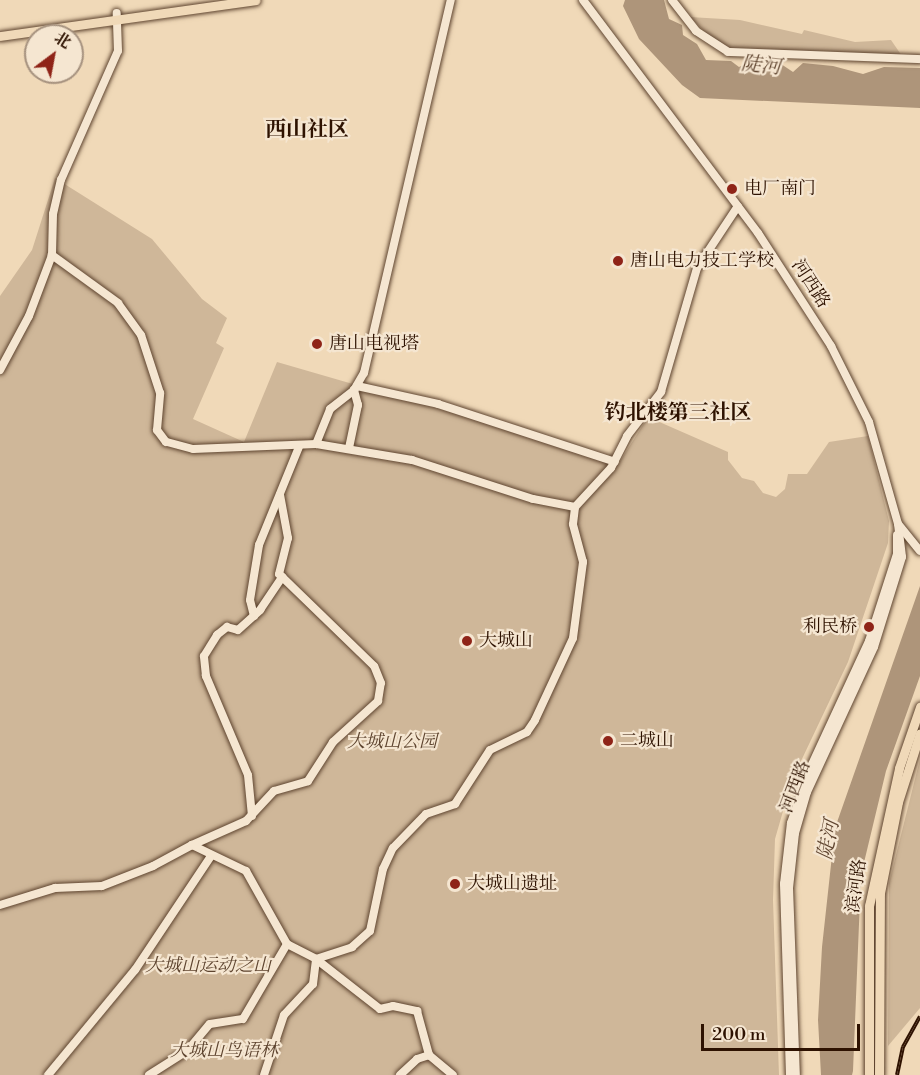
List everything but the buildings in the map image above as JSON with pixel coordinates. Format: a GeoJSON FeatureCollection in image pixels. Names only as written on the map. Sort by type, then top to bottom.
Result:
{"type":"FeatureCollection","features":[{"type":"Feature","properties":{"kind":"main road"},"geometry":{"type":"LineString","coordinates":[[0,36],[213,0]]}},
{"type":"Feature","properties":{"kind":"main road"},"geometry":{"type":"LineString","coordinates":[[0,30],[255,0]]}},
{"type":"Feature","properties":{"kind":"main road","name":"滨河路"},"geometry":{"type":"LineString","coordinates":[[870,1075],[870,896],[899,768],[920,707]]}},
{"type":"Feature","properties":{"kind":"main road","name":"滨河路"},"geometry":{"type":"LineString","coordinates":[[879,1075],[880,893],[898,802],[920,733]]}},
{"type":"Feature","properties":{"kind":"street"},"geometry":{"type":"LineString","coordinates":[[316,444],[330,409],[355,388],[364,373],[451,0]]}},
{"type":"Feature","properties":{"kind":"street","name":"河西路"},"geometry":{"type":"LineString","coordinates":[[583,0],[738,206],[794,285],[860,400],[898,524],[902,557],[874,647],[807,792],[795,833],[789,888],[796,1075]]}},
{"type":"Feature","properties":{"kind":"street"},"geometry":{"type":"LineString","coordinates":[[672,0],[696,31],[728,52],[920,59]]}},
{"type":"Feature","properties":{"kind":"street"},"geometry":{"type":"LineString","coordinates":[[0,370],[29,316],[52,255],[53,214],[61,180],[118,51],[120,39],[117,16]]}},
{"type":"Feature","properties":{"kind":"street"},"geometry":{"type":"LineString","coordinates":[[316,959],[362,941],[370,931],[383,869],[393,848],[426,814],[454,804],[495,745],[527,732],[536,720],[573,638],[583,562],[573,524],[575,507],[615,462],[627,436],[662,392],[697,268],[738,206]]}},
{"type":"Feature","properties":{"kind":"street"},"geometry":{"type":"LineString","coordinates":[[52,255],[118,303],[141,335],[160,393],[157,430],[166,442],[193,449],[299,447],[316,444],[349,448],[412,460],[533,499],[575,507]]}},
{"type":"Feature","properties":{"kind":"street"},"geometry":{"type":"LineString","coordinates":[[349,448],[358,405],[355,388]]}},
{"type":"Feature","properties":{"kind":"street"},"geometry":{"type":"LineString","coordinates":[[355,388],[438,404],[615,462]]}},
{"type":"Feature","properties":{"kind":"street"},"geometry":{"type":"LineString","coordinates":[[254,616],[250,600],[259,545],[299,447]]}},
{"type":"Feature","properties":{"kind":"street"},"geometry":{"type":"LineString","coordinates":[[0,905],[55,888],[102,886],[153,866],[252,816],[274,791],[308,781],[333,742],[375,706],[381,683],[374,666],[356,644],[282,577],[278,569],[288,538],[287,515],[280,495]]}},
{"type":"Feature","properties":{"kind":"street"},"geometry":{"type":"LineString","coordinates":[[898,524],[920,551]]}},
{"type":"Feature","properties":{"kind":"street","name":"河西路"},"geometry":{"type":"LineString","coordinates":[[790,1075],[783,884],[791,823],[808,773],[869,642],[897,554],[898,524]]}},
{"type":"Feature","properties":{"kind":"street"},"geometry":{"type":"LineString","coordinates":[[252,816],[248,775],[206,676],[204,656],[217,635],[227,627],[238,630],[254,616],[282,577]]}},
{"type":"Feature","properties":{"kind":"street"},"geometry":{"type":"LineString","coordinates":[[192,845],[210,856],[229,860],[246,871],[287,945],[316,959],[380,1009],[393,1006],[417,1011],[429,1055],[453,1075]]}},
{"type":"Feature","properties":{"kind":"street"},"geometry":{"type":"LineString","coordinates":[[48,1075],[135,970],[210,856]]}},
{"type":"Feature","properties":{"kind":"street"},"geometry":{"type":"LineString","coordinates":[[149,1075],[187,1051],[210,1024],[243,1019],[287,945]]}},
{"type":"Feature","properties":{"kind":"street"},"geometry":{"type":"LineString","coordinates":[[264,1075],[284,1015],[314,984],[316,959]]}},
{"type":"Feature","properties":{"kind":"street"},"geometry":{"type":"LineString","coordinates":[[400,1075],[417,1059],[429,1055]]}},
{"type":"Feature","properties":{"kind":"green space"},"geometry":{"type":"Polygon","coordinates":[[[690,17],[740,20],[802,34],[804,30],[855,42],[891,40],[902,56],[735,49],[719,46],[690,17]]]}},
{"type":"Feature","properties":{"kind":"green space","name":"大城山公园"},"geometry":{"type":"Polygon","coordinates":[[[55,178],[152,239],[202,299],[227,318],[216,343],[224,348],[193,419],[244,442],[277,362],[501,427],[617,466],[648,417],[728,452],[728,460],[742,478],[754,481],[763,493],[776,497],[785,489],[788,474],[807,474],[829,442],[868,436],[889,521],[888,543],[848,662],[792,780],[775,839],[773,900],[779,1075],[0,1075],[0,296],[32,250],[55,178]]]}},
{"type":"Feature","properties":{"kind":"green space"},"geometry":{"type":"Polygon","coordinates":[[[920,759],[920,1008],[888,1046],[889,883],[920,759]]]}},
{"type":"Feature","properties":{"kind":"shaded area"},"geometry":{"type":"Polygon","coordinates":[[[625,0],[664,0],[669,19],[682,25],[683,35],[697,44],[706,60],[731,61],[739,67],[750,62],[765,68],[781,64],[793,72],[803,63],[833,66],[863,74],[884,67],[920,68],[920,108],[700,98],[682,85],[639,39],[623,6],[625,0]]]}},
{"type":"Feature","properties":{"kind":"shaded area"},"geometry":{"type":"Polygon","coordinates":[[[920,586],[920,676],[886,771],[861,875],[853,1071],[852,1075],[821,1075],[818,1020],[822,947],[835,828],[920,586]]]}},
{"type":"Feature","properties":{"kind":"railway"},"geometry":{"type":"LineString","coordinates":[[897,1075],[903,1047],[920,1016]]}},
{"type":"Feature","properties":{"kind":"place","name":"电厂南门"},"geometry":{"type":"Point","coordinates":[732,189]}},
{"type":"Feature","properties":{"kind":"place","name":"唐山电力技工学校"},"geometry":{"type":"Point","coordinates":[618,261]}},
{"type":"Feature","properties":{"kind":"place","name":"唐山电视塔"},"geometry":{"type":"Point","coordinates":[317,344]}},
{"type":"Feature","properties":{"kind":"place","name":"利民桥"},"geometry":{"type":"Point","coordinates":[869,627]}},
{"type":"Feature","properties":{"kind":"place","name":"大城山"},"geometry":{"type":"Point","coordinates":[467,641]}},
{"type":"Feature","properties":{"kind":"place","name":"二城山"},"geometry":{"type":"Point","coordinates":[608,741]}},
{"type":"Feature","properties":{"kind":"place","name":"大城山遗址"},"geometry":{"type":"Point","coordinates":[455,884]}},
{"type":"Feature","properties":{"kind":"district","name":"西山社区"},"geometry":{"type":"Point","coordinates":[307,130]}},
{"type":"Feature","properties":{"kind":"district","name":"钓北楼第三社区"},"geometry":{"type":"Point","coordinates":[678,413]}},
{"type":"Feature","properties":{"kind":"water label","name":"陡河"},"geometry":{"type":"Point","coordinates":[761,66]}},
{"type":"Feature","properties":{"kind":"water label","name":"陡河"},"geometry":{"type":"Point","coordinates":[829,840]}},
{"type":"Feature","properties":{"kind":"park label","name":"大城山运动之山"},"geometry":{"type":"Point","coordinates":[208,966]}},
{"type":"Feature","properties":{"kind":"park label","name":"大城山鸟语林"},"geometry":{"type":"Point","coordinates":[224,1051]}}]}
